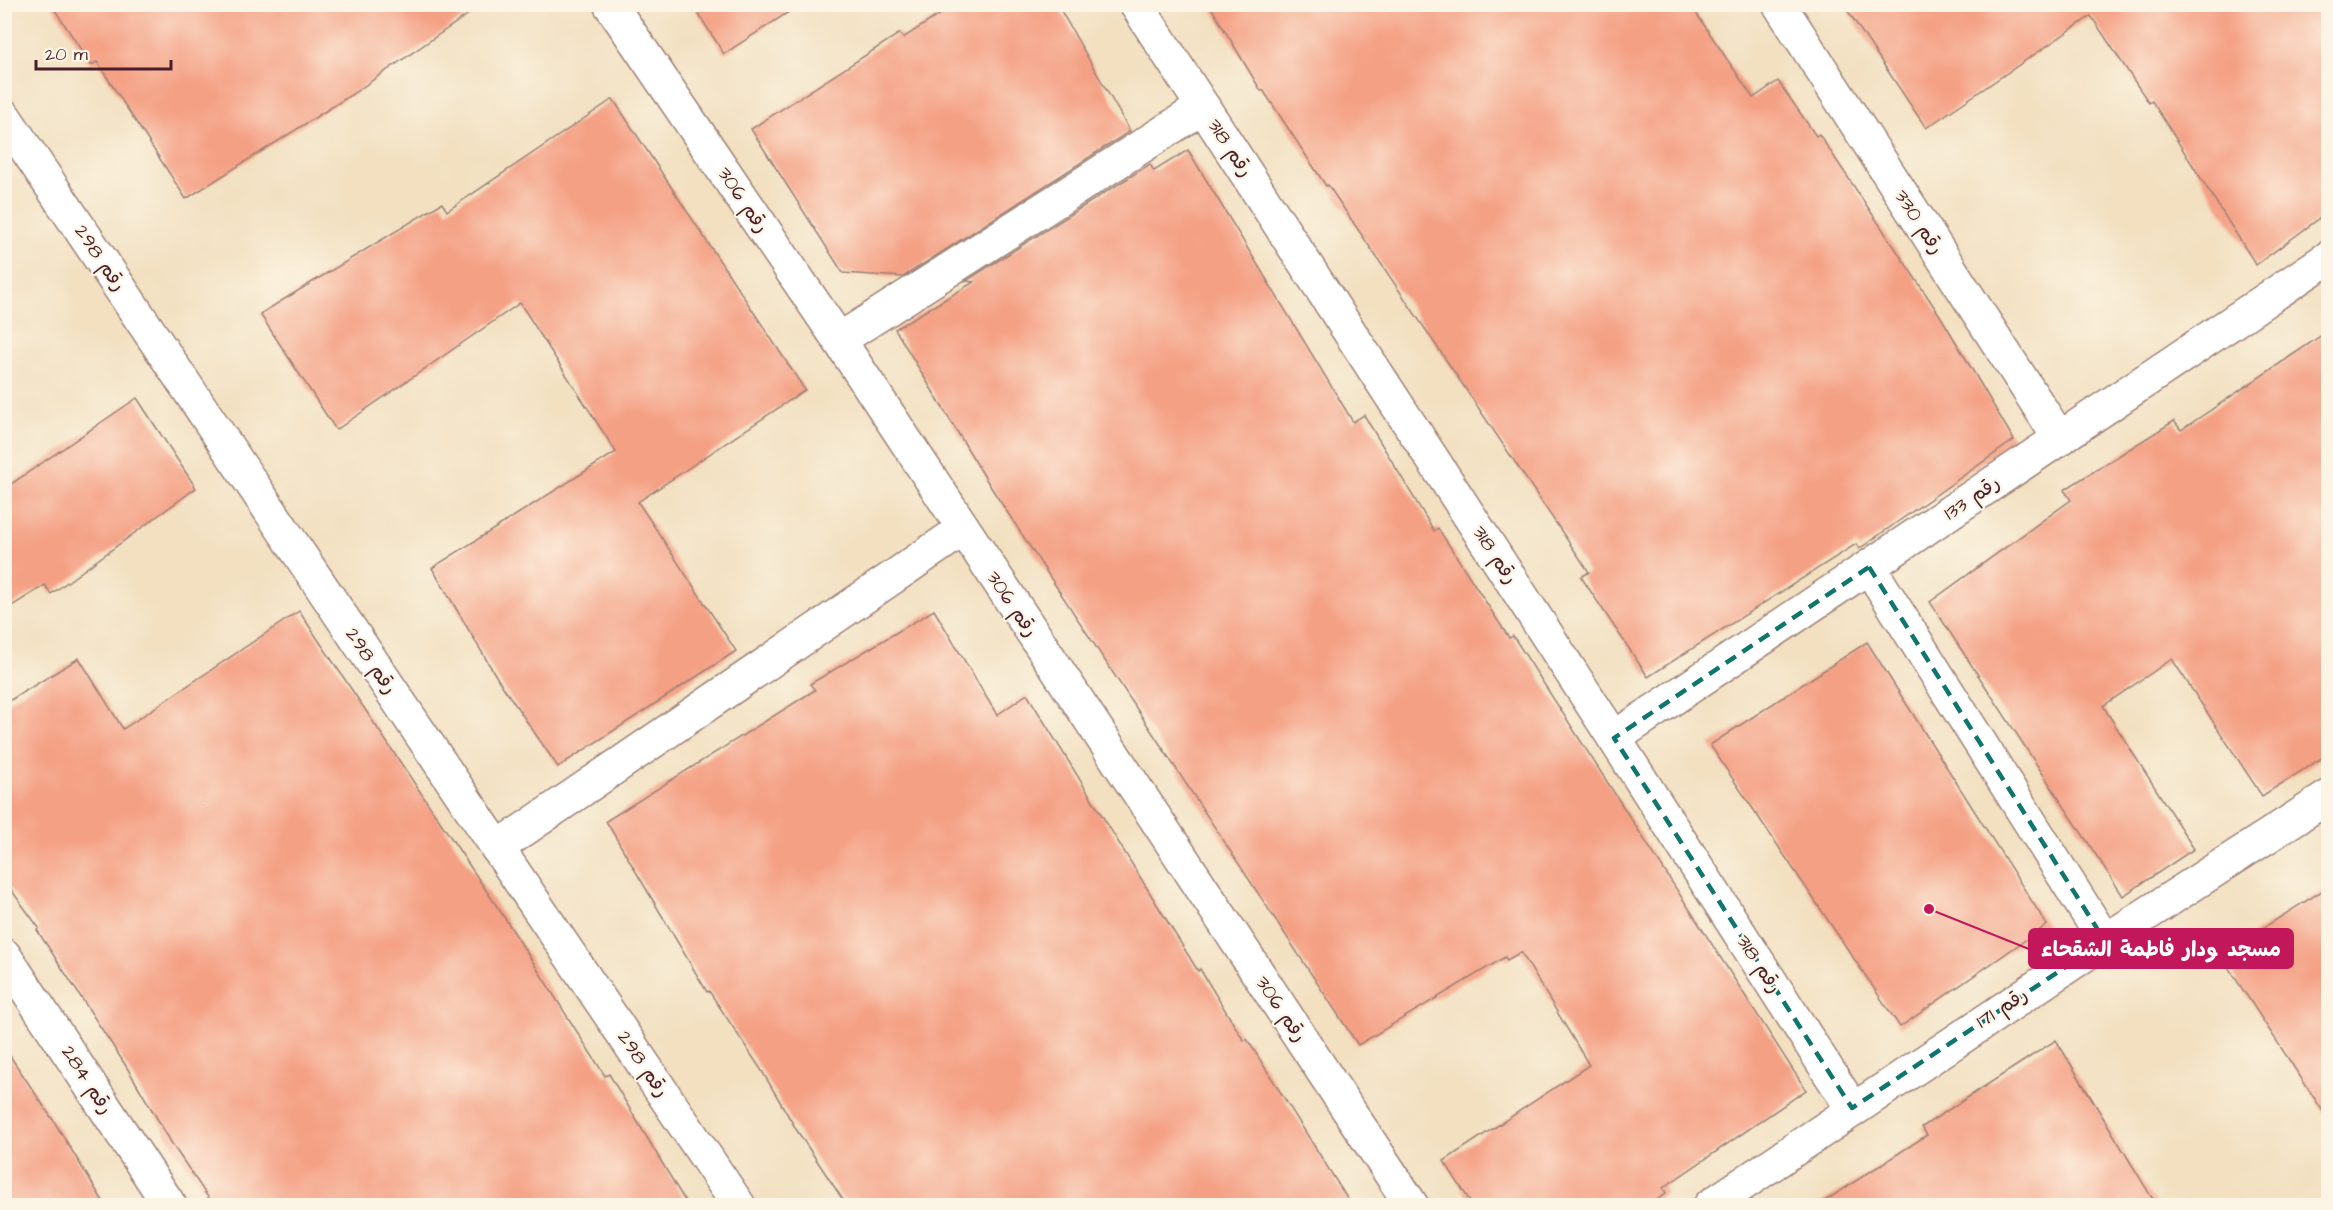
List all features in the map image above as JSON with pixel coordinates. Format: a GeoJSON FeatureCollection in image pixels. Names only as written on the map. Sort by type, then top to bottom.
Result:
{"type":"FeatureCollection","features":[{"type":"Feature","properties":{"kind":"street","name":"رقم 306"},"geometry":{"type":"LineString","coordinates":[[610,4],[839,340],[962,530],[1412,1206]]}},
{"type":"Feature","properties":{"kind":"street","name":"رقم 318"},"geometry":{"type":"LineString","coordinates":[[1136,4],[1852,1108]]}},
{"type":"Feature","properties":{"kind":"street","name":"رقم 330"},"geometry":{"type":"LineString","coordinates":[[1779,4],[2060,439]]}},
{"type":"Feature","properties":{"kind":"street"},"geometry":{"type":"LineString","coordinates":[[839,340],[1203,107]]}},
{"type":"Feature","properties":{"kind":"street","name":"رقم 298"},"geometry":{"type":"LineString","coordinates":[[4,116],[739,1206]]}},
{"type":"Feature","properties":{"kind":"street","name":"رقم 133"},"geometry":{"type":"LineString","coordinates":[[1614,738],[2328,258]]}},
{"type":"Feature","properties":{"kind":"street"},"geometry":{"type":"LineString","coordinates":[[497,848],[962,530]]}},
{"type":"Feature","properties":{"kind":"street"},"geometry":{"type":"LineString","coordinates":[[1869,567],[2105,941]]}},
{"type":"Feature","properties":{"kind":"street","name":"رقم 171"},"geometry":{"type":"LineString","coordinates":[[1710,1206],[1852,1108],[2328,797]]}},
{"type":"Feature","properties":{"kind":"street","name":"رقم 284"},"geometry":{"type":"LineString","coordinates":[[4,955],[170,1206]]}},
{"type":"Feature","properties":{"kind":"highlighted area"},"geometry":{"type":"Polygon","coordinates":[[[1869,567],[2105,941],[1852,1108],[1614,738],[1869,567]]]}},
{"type":"Feature","properties":{"kind":"building"},"geometry":{"type":"Polygon","coordinates":[[[51,4],[483,4],[351,95],[186,199],[97,62],[91,65],[51,4]]]}},
{"type":"Feature","properties":{"kind":"building"},"geometry":{"type":"Polygon","coordinates":[[[692,4],[801,4],[724,54],[692,4]]]}},
{"type":"Feature","properties":{"kind":"building"},"geometry":{"type":"Polygon","coordinates":[[[956,4],[1057,4],[1130,131],[903,277],[843,273],[751,129],[900,33],[903,38],[956,4]]]}},
{"type":"Feature","properties":{"kind":"building"},"geometry":{"type":"Polygon","coordinates":[[[1209,4],[1690,4],[1753,98],[1778,81],[1816,136],[1819,134],[1941,317],[2014,440],[1859,549],[1856,544],[1648,677],[1581,577],[1589,572],[1328,185],[1326,186],[1263,90],[1261,91],[1209,4]]]}},
{"type":"Feature","properties":{"kind":"building"},"geometry":{"type":"Polygon","coordinates":[[[1843,4],[2317,4],[2328,23],[2328,212],[2256,265],[2152,101],[2149,103],[2091,16],[1926,128],[1843,4]]]}},
{"type":"Feature","properties":{"kind":"building"},"geometry":{"type":"Polygon","coordinates":[[[613,99],[805,390],[638,502],[736,651],[558,767],[499,681],[432,568],[616,452],[520,303],[336,430],[260,314],[442,203],[447,211],[613,99]]]}},
{"type":"Feature","properties":{"kind":"building"},"geometry":{"type":"Polygon","coordinates":[[[1188,150],[1353,422],[1364,415],[1434,531],[1438,528],[1509,638],[1513,636],[1806,1090],[1663,1188],[1666,1193],[1649,1206],[1473,1206],[1444,1161],[1589,1065],[1521,952],[1507,960],[1505,957],[1358,1045],[992,489],[895,329],[974,282],[966,281],[1150,164],[1154,171],[1188,150]]]}},
{"type":"Feature","properties":{"kind":"building"},"geometry":{"type":"Polygon","coordinates":[[[2328,331],[2328,754],[2262,796],[2172,659],[2103,706],[2194,849],[2123,896],[1930,602],[2071,500],[2064,490],[2174,421],[2181,430],[2328,331]]]}},
{"type":"Feature","properties":{"kind":"building"},"geometry":{"type":"Polygon","coordinates":[[[137,398],[196,488],[51,594],[45,585],[4,611],[4,489],[137,398]]]}},
{"type":"Feature","properties":{"kind":"building"},"geometry":{"type":"Polygon","coordinates":[[[934,610],[997,715],[1027,694],[1198,971],[1200,969],[1244,1041],[1247,1039],[1352,1206],[847,1206],[796,1129],[762,1071],[709,991],[707,992],[606,821],[815,690],[810,684],[934,610]]]}},
{"type":"Feature","properties":{"kind":"building"},"geometry":{"type":"Polygon","coordinates":[[[299,611],[510,926],[605,1076],[609,1074],[688,1206],[214,1206],[174,1147],[126,1066],[37,930],[39,928],[4,880],[4,704],[79,658],[123,729],[299,611]]]}},
{"type":"Feature","properties":{"kind":"building"},"geometry":{"type":"Polygon","coordinates":[[[1867,642],[2047,925],[1900,1027],[1710,745],[1867,642]]]}},
{"type":"Feature","properties":{"kind":"building"},"geometry":{"type":"Polygon","coordinates":[[[2328,887],[2328,1119],[2220,955],[2328,887]]]}},
{"type":"Feature","properties":{"kind":"building"},"geometry":{"type":"Polygon","coordinates":[[[2056,1040],[2157,1206],[1817,1206],[1927,1135],[1922,1127],[2056,1040]]]}},
{"type":"Feature","properties":{"kind":"building"},"geometry":{"type":"Polygon","coordinates":[[[4,1047],[55,1123],[106,1206],[4,1206],[4,1047]]]}},
{"type":"Feature","properties":{"kind":"place","name":"مسجد ودار فاطمة الشقحاء"},"geometry":{"type":"Point","coordinates":[1929,909]}}]}
